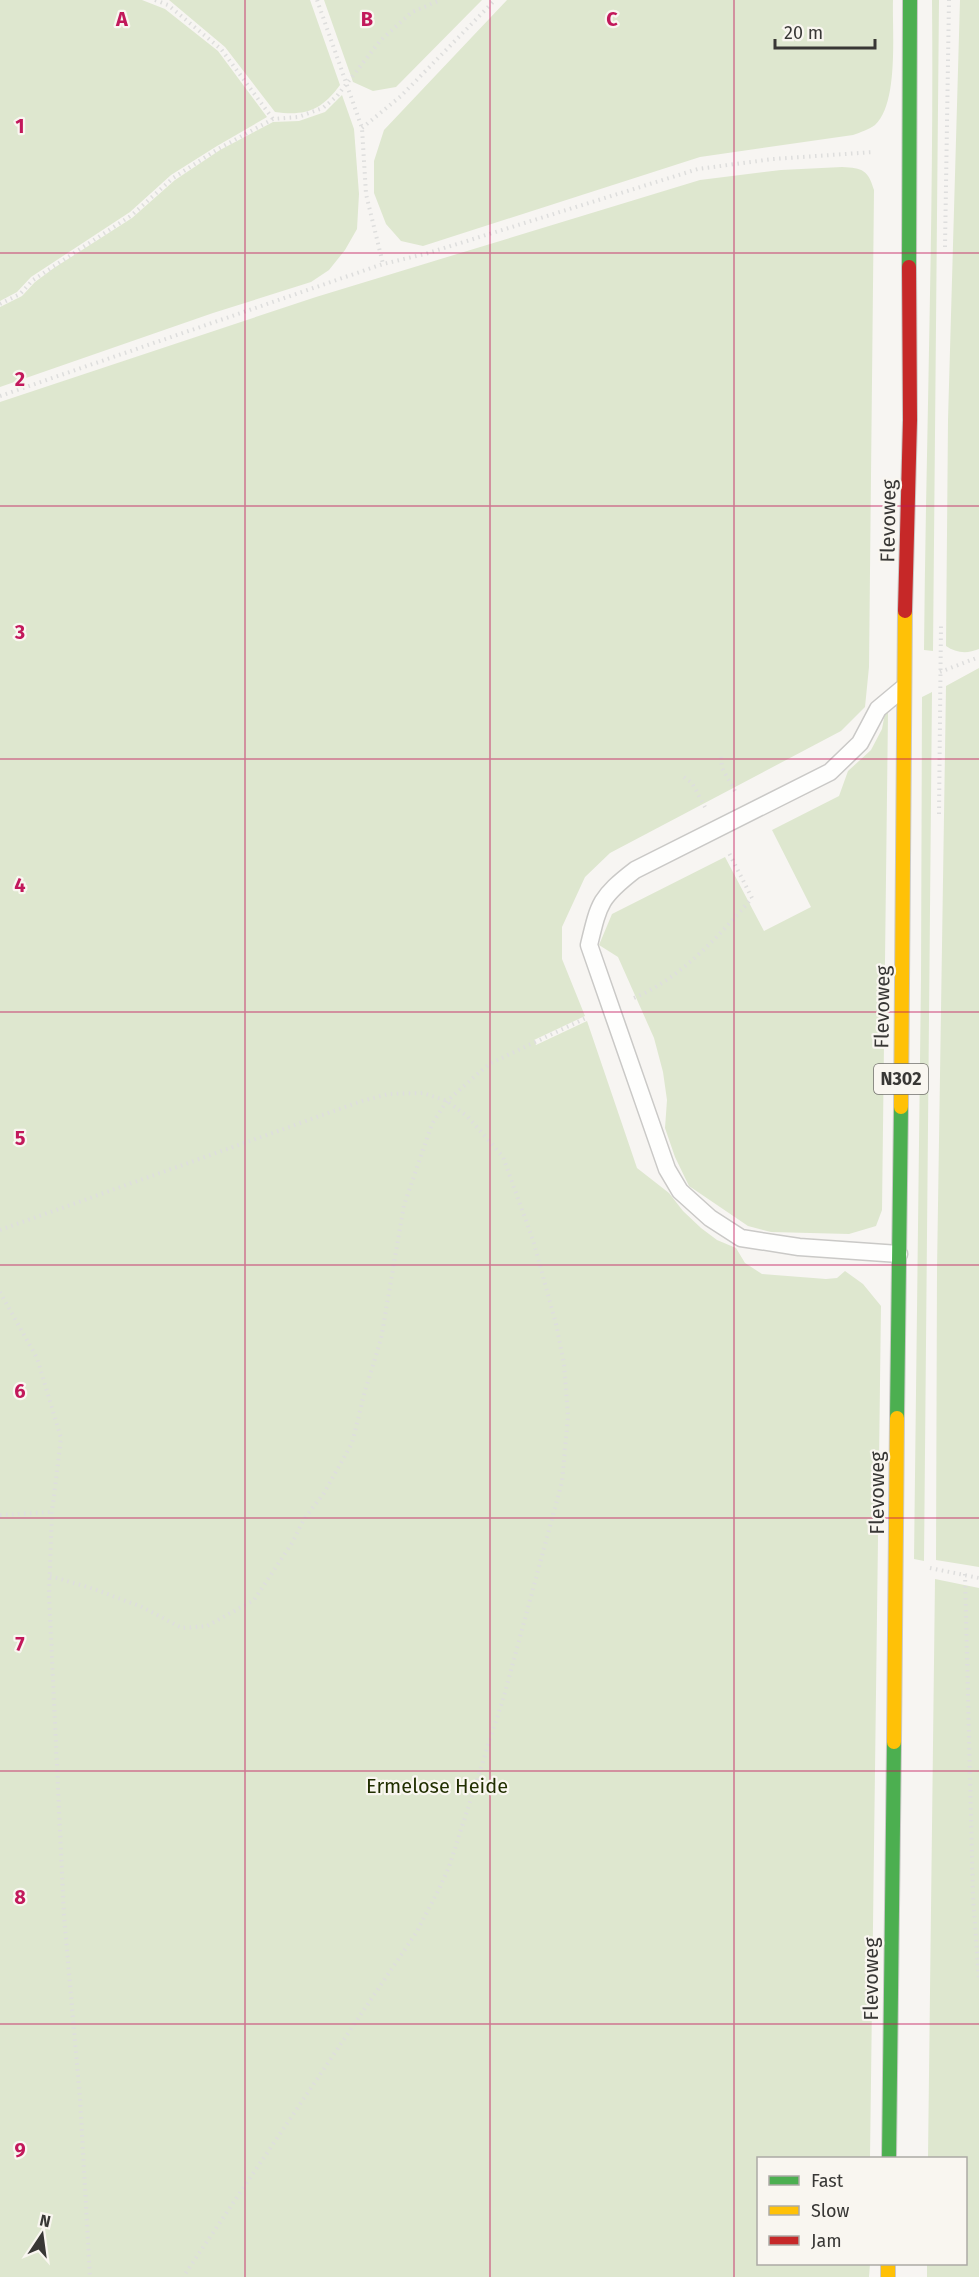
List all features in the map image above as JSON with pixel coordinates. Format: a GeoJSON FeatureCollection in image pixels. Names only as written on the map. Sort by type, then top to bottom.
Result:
{"type":"FeatureCollection","features":[{"type":"Feature","properties":{"kind":"main road","name":"Flevoweg"},"geometry":{"type":"LineString","coordinates":[[889,2157],[903,688],[910,420],[908,150],[910,0]]}},
{"type":"Feature","properties":{"kind":"lane"},"geometry":{"type":"LineString","coordinates":[[899,1254],[799,1247],[741,1238],[710,1218],[680,1191],[663,1161],[590,945],[597,912],[610,890],[635,870],[830,772],[860,743],[878,709],[903,688]]}},
{"type":"Feature","properties":{"kind":"path"},"geometry":{"type":"LineString","coordinates":[[155,0],[168,5],[221,49],[273,119]]}},
{"type":"Feature","properties":{"kind":"path"},"geometry":{"type":"LineString","coordinates":[[317,0],[362,128],[366,194],[383,264]]}},
{"type":"Feature","properties":{"kind":"path"},"geometry":{"type":"LineString","coordinates":[[0,304],[20,294],[33,280],[132,215],[173,178],[218,149],[273,119],[298,117],[323,108],[337,96],[380,40],[412,12],[441,0]]}},
{"type":"Feature","properties":{"kind":"path"},"geometry":{"type":"LineString","coordinates":[[362,128],[401,96],[495,0]]}},
{"type":"Feature","properties":{"kind":"path"},"geometry":{"type":"LineString","coordinates":[[0,396],[383,264],[424,254],[698,169],[773,159],[908,150]]}},
{"type":"Feature","properties":{"kind":"path"},"geometry":{"type":"LineString","coordinates":[[941,671],[979,657]]}},
{"type":"Feature","properties":{"kind":"path"},"geometry":{"type":"LineString","coordinates":[[721,757],[722,768],[747,813]]}},
{"type":"Feature","properties":{"kind":"path"},"geometry":{"type":"LineString","coordinates":[[0,1230],[362,1101],[388,1094],[423,1093],[447,1101],[468,1117],[503,1157],[533,1240],[556,1324],[564,1364],[568,1416],[562,1482],[504,1696],[449,1867],[416,1933],[183,2277]]}},
{"type":"Feature","properties":{"kind":"path"},"geometry":{"type":"LineString","coordinates":[[50,1576],[142,1607],[182,1628],[207,1626],[254,1600],[292,1543],[304,1519],[324,1494],[352,1443],[381,1339],[404,1205],[432,1124],[447,1101]]}},
{"type":"Feature","properties":{"kind":"path"},"geometry":{"type":"LineString","coordinates":[[0,1292],[37,1358],[61,1438],[52,1512],[49,1594],[64,1916],[80,2098],[90,2277]]}},
{"type":"Feature","properties":{"kind":"path"},"geometry":{"type":"LineString","coordinates":[[0,1515],[52,1512]]}},
{"type":"Feature","properties":{"kind":"path"},"geometry":{"type":"LineString","coordinates":[[929,1568],[979,1578]]}},
{"type":"Feature","properties":{"kind":"path"},"geometry":{"type":"LineString","coordinates":[[965,1575],[973,1897],[979,1981]]}},
{"type":"Feature","properties":{"kind":"green space"},"geometry":{"type":"Polygon","coordinates":[[[0,0],[142,0],[165,9],[218,51],[267,117],[171,175],[130,212],[31,277],[17,292],[0,301],[0,0]]]}},
{"type":"Feature","properties":{"kind":"green space"},"geometry":{"type":"Polygon","coordinates":[[[169,0],[310,0],[340,85],[326,101],[312,110],[295,113],[275,112],[225,47],[169,0]]]}},
{"type":"Feature","properties":{"kind":"green space"},"geometry":{"type":"Polygon","coordinates":[[[324,0],[482,0],[396,87],[373,91],[353,82],[324,0]]]}},
{"type":"Feature","properties":{"kind":"green space"},"geometry":{"type":"Polygon","coordinates":[[[507,0],[893,0],[893,66],[888,101],[883,115],[875,125],[853,135],[700,157],[423,246],[401,241],[386,224],[374,193],[374,161],[384,130],[507,0]]]}},
{"type":"Feature","properties":{"kind":"green space"},"geometry":{"type":"Polygon","coordinates":[[[932,0],[939,0],[933,651],[924,650],[932,163],[932,0]]]}},
{"type":"Feature","properties":{"kind":"green space"},"geometry":{"type":"Polygon","coordinates":[[[960,0],[979,0],[979,649],[970,652],[958,651],[946,646],[948,420],[960,0]]]}},
{"type":"Feature","properties":{"kind":"green space"},"geometry":{"type":"Polygon","coordinates":[[[342,95],[354,129],[359,194],[357,229],[345,250],[329,270],[311,282],[213,313],[0,387],[0,307],[22,296],[35,282],[54,268],[132,218],[175,180],[220,150],[273,122],[299,121],[325,112],[342,95]]]}},
{"type":"Feature","properties":{"kind":"green space","name":"Ermelose Heide"},"geometry":{"type":"Polygon","coordinates":[[[842,167],[860,169],[867,174],[874,190],[869,667],[865,707],[841,731],[610,853],[585,877],[562,927],[562,959],[585,1016],[534,1040],[536,1045],[587,1021],[637,1168],[669,1193],[683,1211],[701,1228],[717,1240],[736,1248],[745,1263],[762,1274],[826,1279],[837,1278],[845,1271],[863,1284],[881,1306],[870,2157],[757,2157],[757,2265],[870,2265],[869,2277],[0,2277],[0,402],[316,297],[700,180],[781,170],[842,167]]]}},
{"type":"Feature","properties":{"kind":"green space"},"geometry":{"type":"Polygon","coordinates":[[[979,668],[979,1567],[936,1560],[937,1270],[946,686],[979,668]]]}},
{"type":"Feature","properties":{"kind":"green space"},"geometry":{"type":"Polygon","coordinates":[[[932,692],[924,1561],[914,1559],[922,697],[932,692]]]}},
{"type":"Feature","properties":{"kind":"green space"},"geometry":{"type":"Polygon","coordinates":[[[885,713],[888,713],[882,1210],[876,1226],[849,1234],[771,1232],[748,1226],[689,1186],[675,1157],[665,1128],[667,1100],[663,1072],[654,1038],[618,957],[599,945],[612,914],[725,857],[764,931],[811,907],[772,830],[839,796],[848,771],[871,750],[882,729],[885,713]]]}},
{"type":"Feature","properties":{"kind":"green space"},"geometry":{"type":"Polygon","coordinates":[[[935,1579],[979,1588],[979,2277],[927,2277],[927,2265],[967,2265],[967,2157],[928,2157],[935,1579]]]}},
{"type":"Feature","properties":{"kind":"traffic: fast"},"geometry":{"type":"LineString","coordinates":[[909,267],[910,0]]}},
{"type":"Feature","properties":{"kind":"traffic: fast"},"geometry":{"type":"LineString","coordinates":[[897,1418],[901,1107]]}},
{"type":"Feature","properties":{"kind":"traffic: fast"},"geometry":{"type":"LineString","coordinates":[[889,2157],[894,1742]]}},
{"type":"Feature","properties":{"kind":"traffic: slow"},"geometry":{"type":"LineString","coordinates":[[901,1107],[905,611]]}},
{"type":"Feature","properties":{"kind":"traffic: slow"},"geometry":{"type":"LineString","coordinates":[[894,1742],[897,1418]]}},
{"type":"Feature","properties":{"kind":"traffic: slow"},"geometry":{"type":"LineString","coordinates":[[888,2265],[888,2277]]}},
{"type":"Feature","properties":{"kind":"traffic: jam"},"geometry":{"type":"LineString","coordinates":[[905,611],[910,420],[909,267]]}}]}
